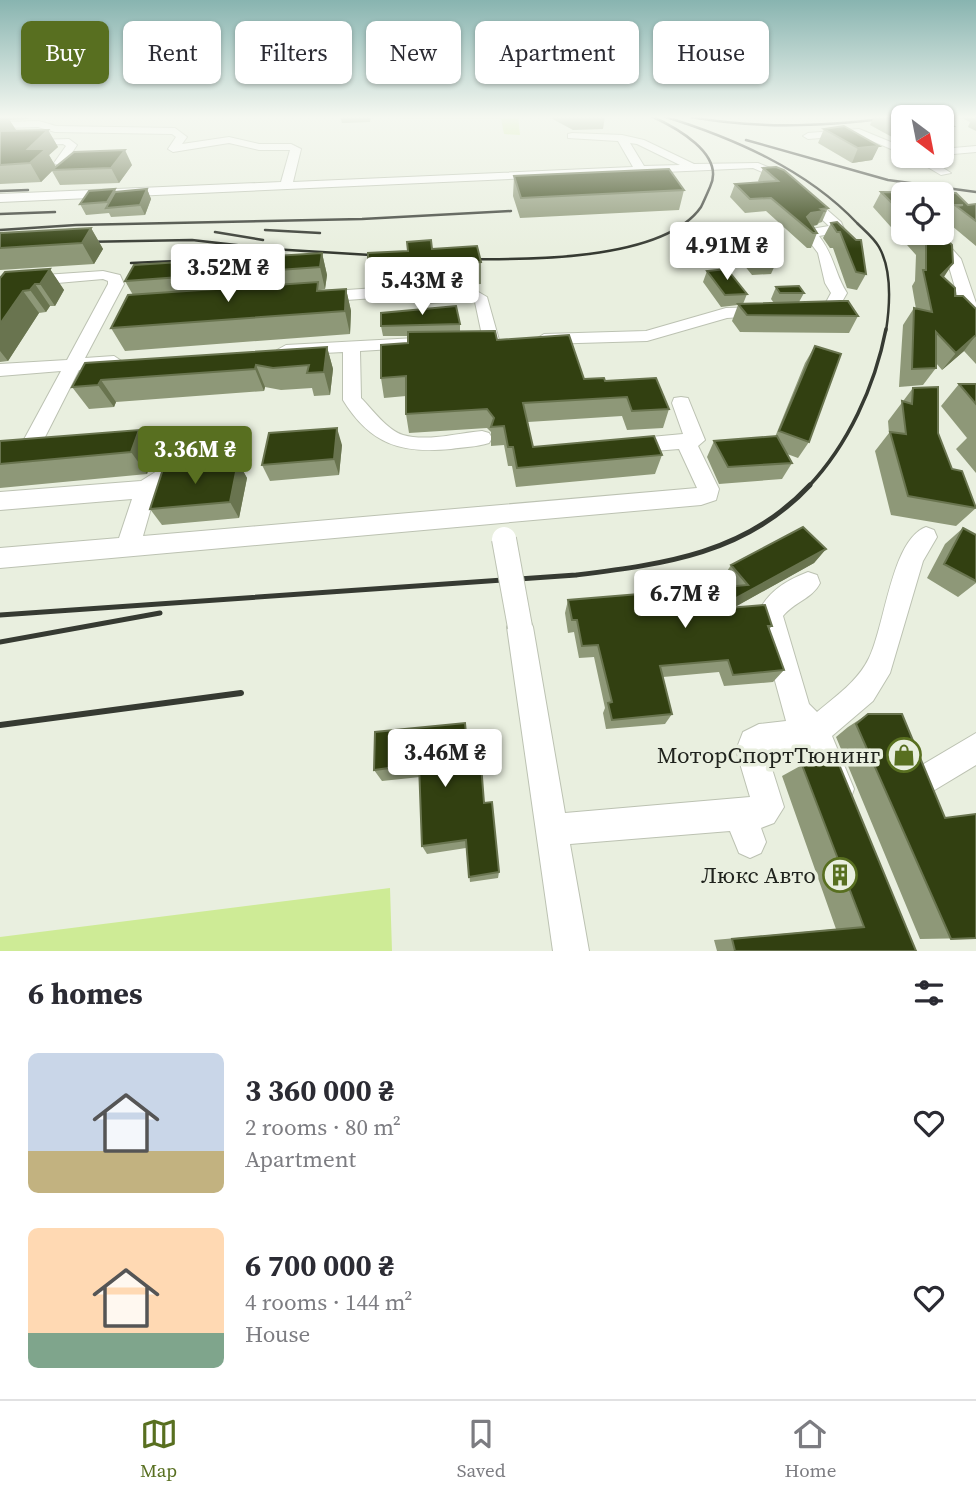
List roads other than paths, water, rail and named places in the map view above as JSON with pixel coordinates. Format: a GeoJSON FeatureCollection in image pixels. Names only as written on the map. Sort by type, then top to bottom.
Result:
{"type":"FeatureCollection","features":[{"type":"Feature","properties":{"kind":"street"},"geometry":{"type":"LineString","coordinates":[[287,179],[292,160]]}},
{"type":"Feature","properties":{"kind":"street"},"geometry":{"type":"LineString","coordinates":[[635,160],[640,169]]}},
{"type":"Feature","properties":{"kind":"street"},"geometry":{"type":"LineString","coordinates":[[679,160],[691,166]]}},
{"type":"Feature","properties":{"kind":"street"},"geometry":{"type":"LineString","coordinates":[[0,198],[287,179],[746,164],[775,173],[836,225],[837,229],[833,232],[810,233],[825,253],[833,283],[839,293],[838,299],[829,310],[726,313],[647,336],[530,339]]}},
{"type":"Feature","properties":{"kind":"street"},"geometry":{"type":"LineString","coordinates":[[938,168],[946,173]]}},
{"type":"Feature","properties":{"kind":"street"},"geometry":{"type":"LineString","coordinates":[[269,173],[287,179]]}},
{"type":"Feature","properties":{"kind":"street"},"geometry":{"type":"LineString","coordinates":[[941,245],[954,259],[967,301],[976,317]]}},
{"type":"Feature","properties":{"kind":"street"},"geometry":{"type":"LineString","coordinates":[[0,283],[103,275],[115,278],[116,284],[108,313],[74,365],[30,445],[31,449],[36,451],[61,450]]}},
{"type":"Feature","properties":{"kind":"street"},"geometry":{"type":"LineString","coordinates":[[307,298],[418,290],[431,298],[475,295],[482,300],[491,340]]}},
{"type":"Feature","properties":{"kind":"street"},"geometry":{"type":"LineString","coordinates":[[268,361],[270,351],[449,342]]}},
{"type":"Feature","properties":{"kind":"street"},"geometry":{"type":"LineString","coordinates":[[351,345],[352,400],[388,434],[398,441],[413,443],[482,438]]}},
{"type":"Feature","properties":{"kind":"street"},"geometry":{"type":"LineString","coordinates":[[313,366],[316,348]]}},
{"type":"Feature","properties":{"kind":"street"},"geometry":{"type":"LineString","coordinates":[[0,370],[127,361]]}},
{"type":"Feature","properties":{"kind":"street"},"geometry":{"type":"LineString","coordinates":[[603,448],[693,441],[695,437],[681,403]]}},
{"type":"Feature","properties":{"kind":"street"},"geometry":{"type":"LineString","coordinates":[[99,447],[163,442]]}},
{"type":"Feature","properties":{"kind":"street"},"geometry":{"type":"LineString","coordinates":[[0,558],[128,547],[502,527],[708,494],[686,442]]}},
{"type":"Feature","properties":{"kind":"street"},"geometry":{"type":"LineString","coordinates":[[0,501],[146,489],[173,470],[242,460]]}},
{"type":"Feature","properties":{"kind":"street"},"geometry":{"type":"LineString","coordinates":[[128,547],[146,489]]}},
{"type":"Feature","properties":{"kind":"street"},"geometry":{"type":"LineString","coordinates":[[502,527],[571,951]]}},
{"type":"Feature","properties":{"kind":"street"},"geometry":{"type":"LineString","coordinates":[[552,830],[745,828],[768,807],[751,750],[753,742],[816,731],[863,691],[881,664],[912,558],[926,537]]}},
{"type":"Feature","properties":{"kind":"street"},"geometry":{"type":"LineString","coordinates":[[808,583],[779,601],[772,607],[770,615],[797,712],[816,731],[847,809]]}},
{"type":"Feature","properties":{"kind":"street"},"geometry":{"type":"LineString","coordinates":[[933,776],[976,748]]}},
{"type":"Feature","properties":{"kind":"railway"},"geometry":{"type":"LineString","coordinates":[[460,259],[518,259],[589,254],[624,248],[656,238],[682,225],[701,207],[713,175],[709,160]]}},
{"type":"Feature","properties":{"kind":"railway"},"geometry":{"type":"LineString","coordinates":[[772,160],[792,171],[837,204],[879,247],[888,277],[886,331]]}},
{"type":"Feature","properties":{"kind":"railway"},"geometry":{"type":"LineString","coordinates":[[818,160],[888,180],[976,192]]}},
{"type":"Feature","properties":{"kind":"railway"},"geometry":{"type":"LineString","coordinates":[[0,191],[28,190]]}},
{"type":"Feature","properties":{"kind":"railway"},"geometry":{"type":"LineString","coordinates":[[0,230],[76,225],[362,219],[511,211]]}},
{"type":"Feature","properties":{"kind":"railway"},"geometry":{"type":"LineString","coordinates":[[0,214],[55,212]]}},
{"type":"Feature","properties":{"kind":"railway"},"geometry":{"type":"LineString","coordinates":[[265,230],[320,233]]}},
{"type":"Feature","properties":{"kind":"railway"},"geometry":{"type":"LineString","coordinates":[[215,232],[263,240]]}},
{"type":"Feature","properties":{"kind":"railway"},"geometry":{"type":"LineString","coordinates":[[80,242],[192,240],[272,249],[387,256]]}},
{"type":"Feature","properties":{"kind":"railway"},"geometry":{"type":"LineString","coordinates":[[131,263],[266,257]]}},
{"type":"Feature","properties":{"kind":"railway"},"geometry":{"type":"LineString","coordinates":[[809,486],[836,453],[858,414],[875,372],[886,329]]}},
{"type":"Feature","properties":{"kind":"railway"},"geometry":{"type":"LineString","coordinates":[[0,615],[576,575],[641,566],[702,552],[731,541],[759,527],[809,486]]}},
{"type":"Feature","properties":{"kind":"railway"},"geometry":{"type":"LineString","coordinates":[[0,642],[160,613]]}},
{"type":"Feature","properties":{"kind":"railway"},"geometry":{"type":"LineString","coordinates":[[0,725],[241,693]]}},
{"type":"Feature","properties":{"kind":"place","name":"МоторСпортТюнинг"},"geometry":{"type":"Point","coordinates":[904,755]}},
{"type":"Feature","properties":{"kind":"place","name":"Люкс Авто"},"geometry":{"type":"Point","coordinates":[840,875]}}]}
